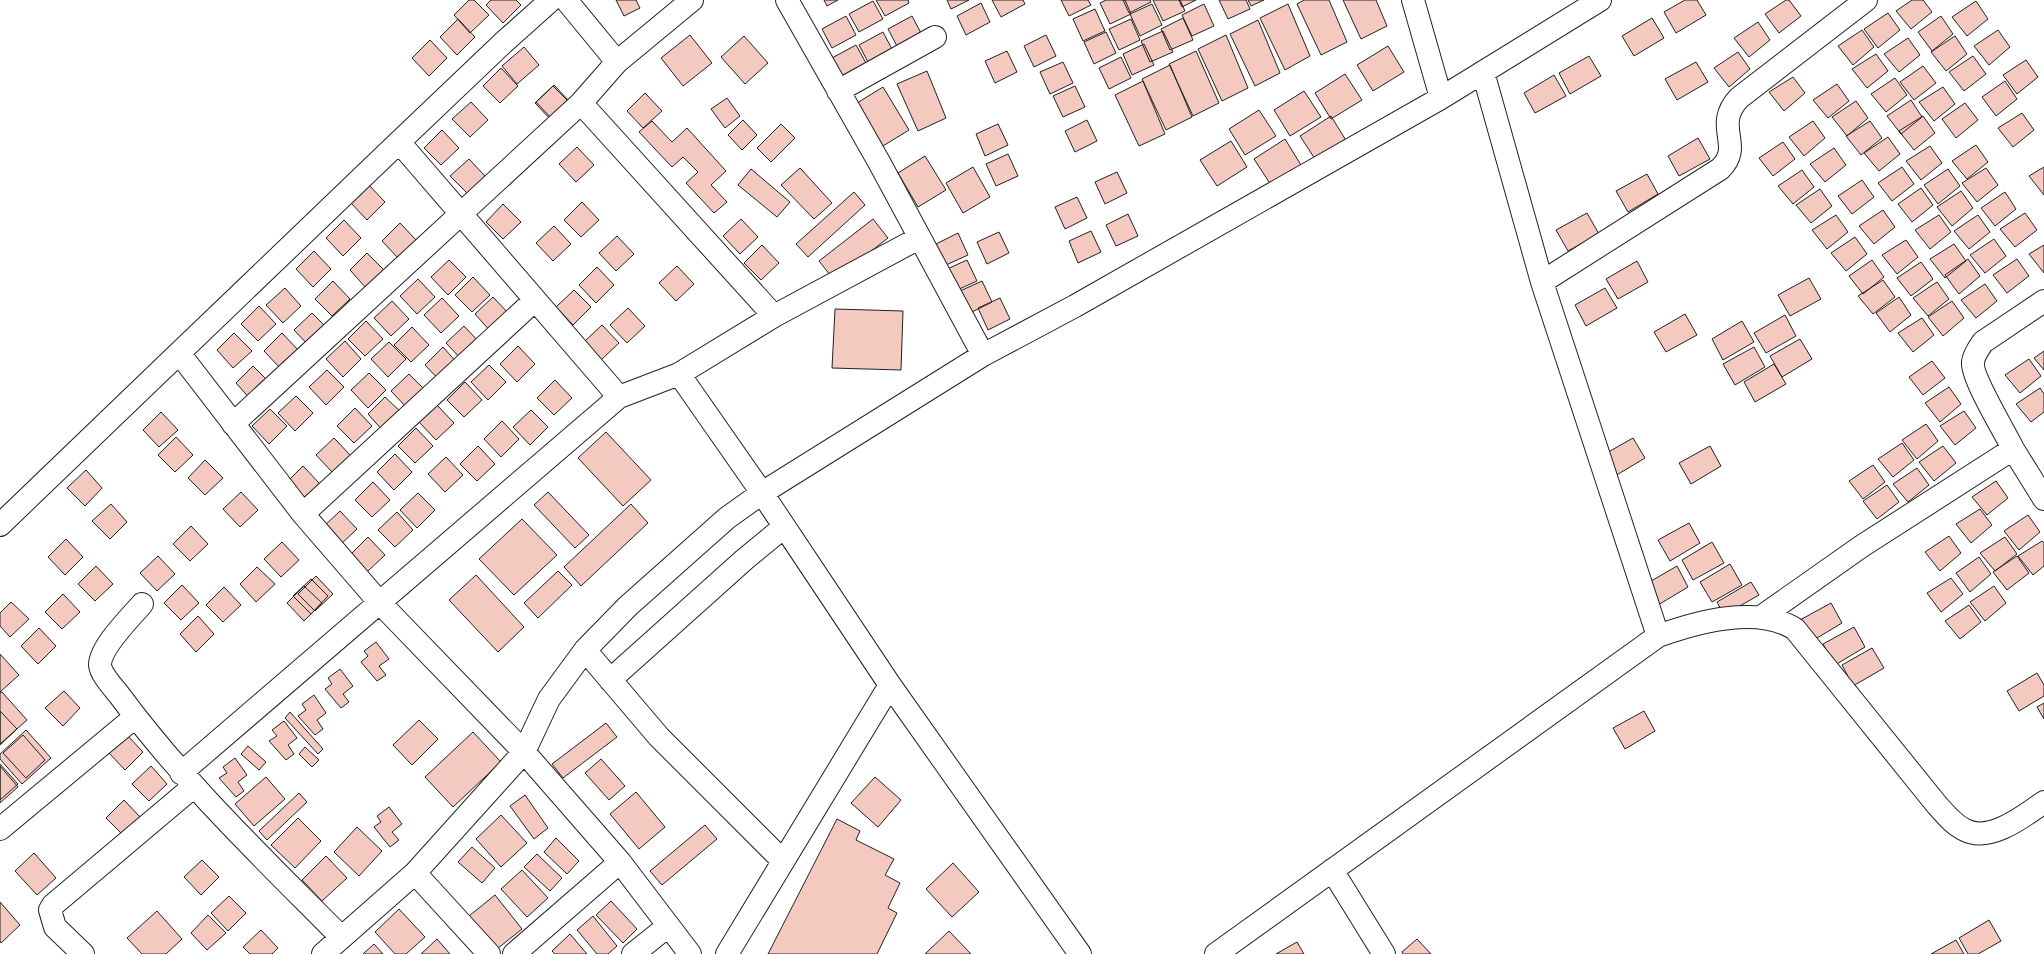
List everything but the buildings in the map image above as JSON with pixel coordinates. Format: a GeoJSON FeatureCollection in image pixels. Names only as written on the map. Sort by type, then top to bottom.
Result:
{"type":"FeatureCollection","features":[{"type":"Feature","properties":{"kind":"street"},"geometry":{"type":"LineString","coordinates":[[0,525],[399,142],[504,42],[551,0]]}},
{"type":"Feature","properties":{"kind":"street"},"geometry":{"type":"LineString","coordinates":[[566,0],[617,62]]}},
{"type":"Feature","properties":{"kind":"street"},"geometry":{"type":"LineString","coordinates":[[233,424],[581,103],[617,62],[692,0]]}},
{"type":"Feature","properties":{"kind":"street"},"geometry":{"type":"LineString","coordinates":[[787,0],[879,162],[983,355]]}},
{"type":"Feature","properties":{"kind":"street"},"geometry":{"type":"LineString","coordinates":[[1413,0],[1441,98]]}},
{"type":"Feature","properties":{"kind":"street"},"geometry":{"type":"LineString","coordinates":[[323,954],[341,936],[415,873],[524,752],[549,699],[585,650],[628,606],[727,518],[762,493],[983,355],[1075,306],[1441,98],[1600,0]]}},
{"type":"Feature","properties":{"kind":"street"},"geometry":{"type":"LineString","coordinates":[[1542,282],[1720,169],[1727,162],[1730,152],[1727,118],[1731,106],[1744,94],[1866,0]]}},
{"type":"Feature","properties":{"kind":"street"},"geometry":{"type":"LineString","coordinates":[[838,92],[935,37]]}},
{"type":"Feature","properties":{"kind":"street"},"geometry":{"type":"LineString","coordinates":[[1483,72],[1542,282],[1658,636]]}},
{"type":"Feature","properties":{"kind":"street"},"geometry":{"type":"LineString","coordinates":[[581,103],[774,316]]}},
{"type":"Feature","properties":{"kind":"street"},"geometry":{"type":"LineString","coordinates":[[399,142],[460,215],[619,397]]}},
{"type":"Feature","properties":{"kind":"street"},"geometry":{"type":"LineString","coordinates":[[83,954],[55,927],[50,910],[53,905],[380,603],[619,397],[679,374],[774,316],[919,238]]}},
{"type":"Feature","properties":{"kind":"street"},"geometry":{"type":"LineString","coordinates":[[303,514],[535,300]]}},
{"type":"Feature","properties":{"kind":"street"},"geometry":{"type":"LineString","coordinates":[[2044,300],[1983,342],[1976,352],[1973,363],[1977,378],[2014,449],[2044,500]]}},
{"type":"Feature","properties":{"kind":"street"},"geometry":{"type":"LineString","coordinates":[[179,354],[303,514],[380,603],[524,752],[620,862],[690,954]]}},
{"type":"Feature","properties":{"kind":"street"},"geometry":{"type":"LineString","coordinates":[[679,374],[762,493],[890,685],[1080,954]]}},
{"type":"Feature","properties":{"kind":"street"},"geometry":{"type":"LineString","coordinates":[[1761,617],[1862,546],[2014,449]]}},
{"type":"Feature","properties":{"kind":"street"},"geometry":{"type":"LineString","coordinates":[[610,680],[745,559],[784,527]]}},
{"type":"Feature","properties":{"kind":"street"},"geometry":{"type":"LineString","coordinates":[[142,604],[106,648],[100,665],[102,671],[135,717],[187,780],[341,936]]}},
{"type":"Feature","properties":{"kind":"street"},"geometry":{"type":"LineString","coordinates":[[1216,954],[1658,636],[1683,627],[1708,621],[1761,617],[1787,624],[1799,633],[1937,805],[1965,831],[1976,833],[2000,829],[2014,823],[2044,802]]}},
{"type":"Feature","properties":{"kind":"street"},"geometry":{"type":"LineString","coordinates":[[585,650],[659,737],[783,861]]}},
{"type":"Feature","properties":{"kind":"street"},"geometry":{"type":"LineString","coordinates":[[727,954],[890,685]]}},
{"type":"Feature","properties":{"kind":"street"},"geometry":{"type":"LineString","coordinates":[[0,829],[135,717]]}},
{"type":"Feature","properties":{"kind":"street"},"geometry":{"type":"LineString","coordinates":[[514,954],[620,862]]}},
{"type":"Feature","properties":{"kind":"street"},"geometry":{"type":"LineString","coordinates":[[1332,870],[1384,954]]}},
{"type":"Feature","properties":{"kind":"street"},"geometry":{"type":"LineString","coordinates":[[415,873],[489,954]]}},
{"type":"Feature","properties":{"kind":"street"},"geometry":{"type":"LineString","coordinates":[[633,954],[668,926]]}}]}
